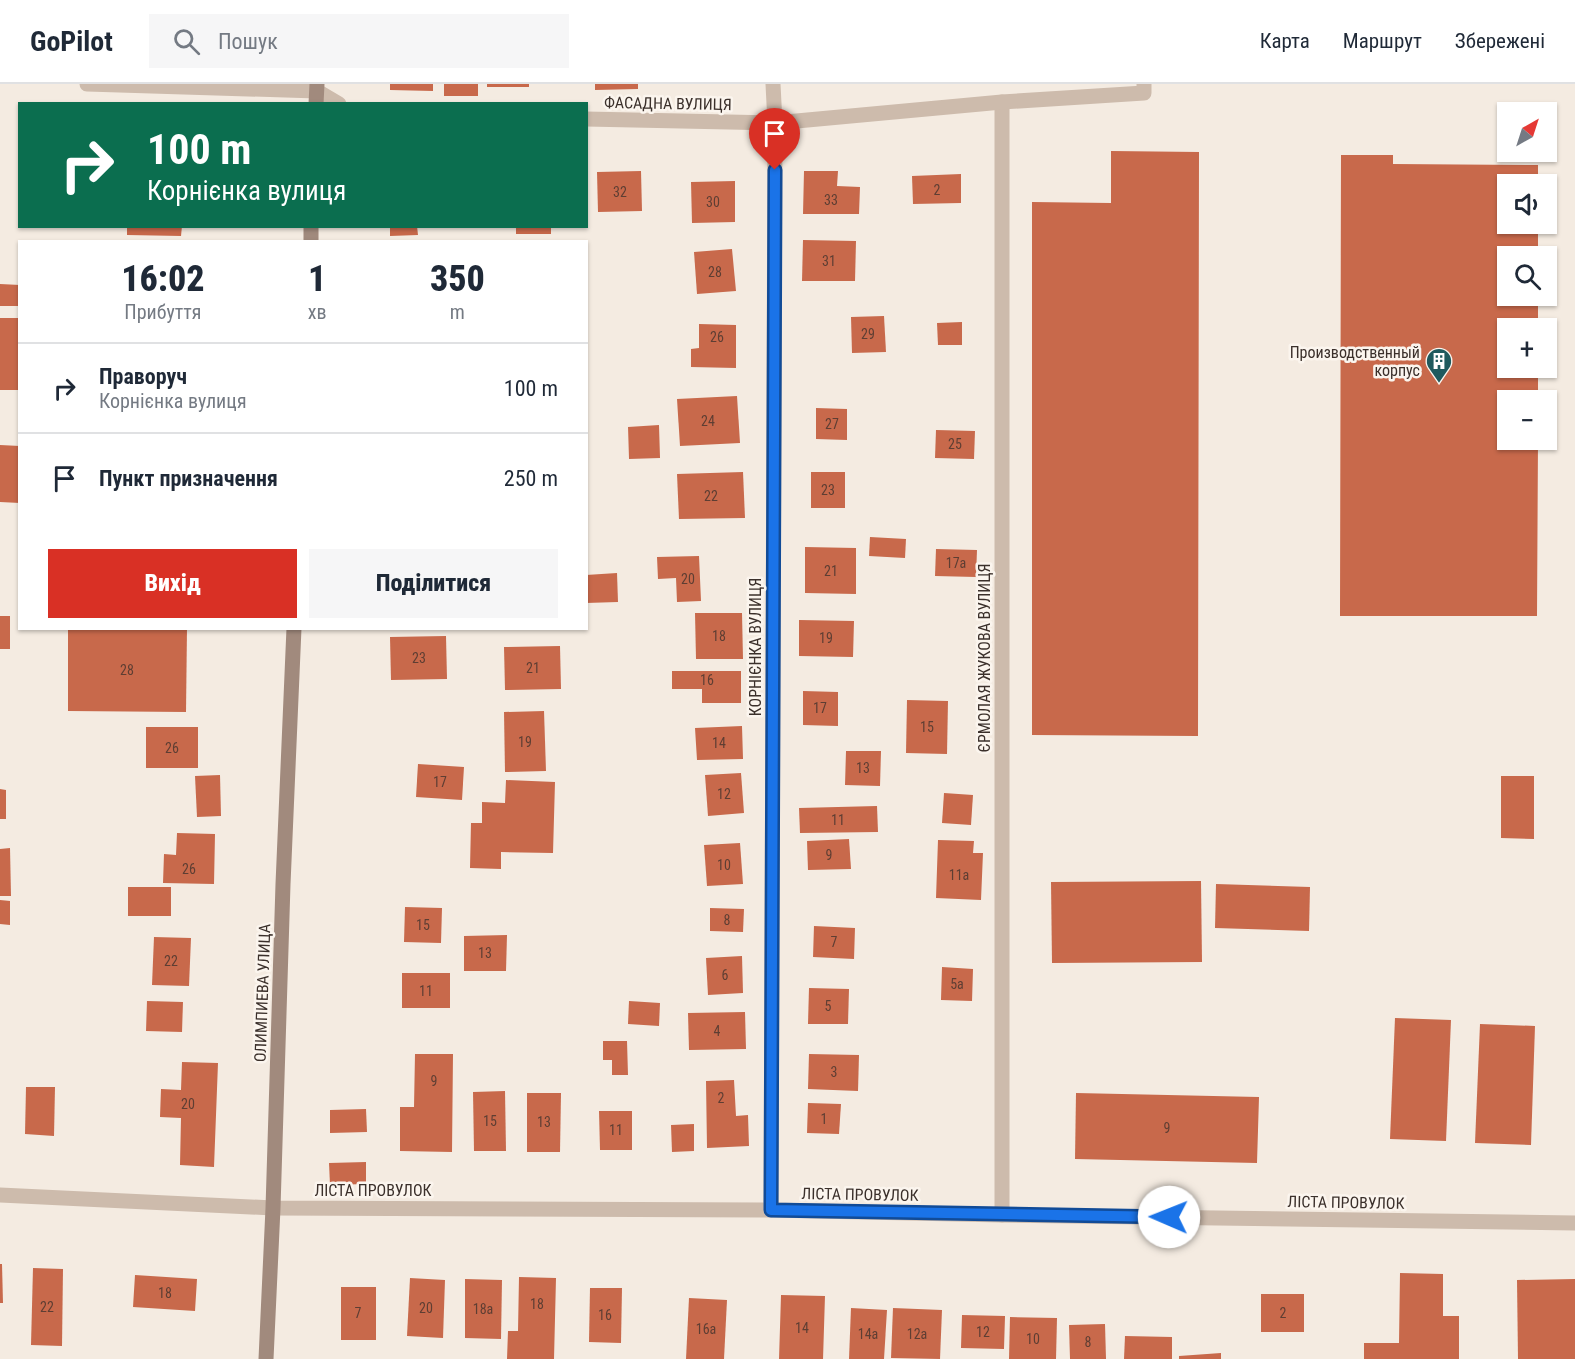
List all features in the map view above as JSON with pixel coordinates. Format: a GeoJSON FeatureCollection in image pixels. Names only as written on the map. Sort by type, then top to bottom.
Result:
{"type":"FeatureCollection","features":[{"type":"Feature","properties":{"kind":"main road","name":"ОЛИМПИЕВА УЛИЦА"},"geometry":{"type":"LineString","coordinates":[[266,1359],[294,630]]}},
{"type":"Feature","properties":{"kind":"street"},"geometry":{"type":"LineString","coordinates":[[87,84],[317,93],[335,102]]}},
{"type":"Feature","properties":{"kind":"street","name":"КОРНІЄНКА ВУЛИЦЯ"},"geometry":{"type":"LineString","coordinates":[[771,1210],[775,123],[773,84]]}},
{"type":"Feature","properties":{"kind":"street","name":"ФАСАДНА ВУЛИЦЯ"},"geometry":{"type":"LineString","coordinates":[[588,119],[775,123],[1144,88]]}},
{"type":"Feature","properties":{"kind":"street","name":"ЄРМОЛАЯ ЖУКОВА ВУЛИЦЯ"},"geometry":{"type":"LineString","coordinates":[[1002,102],[1002,1215]]}},
{"type":"Feature","properties":{"kind":"street","name":"ЛІСТА ПРОВУЛОК"},"geometry":{"type":"LineString","coordinates":[[0,1194],[273,1208],[771,1210],[1575,1223]]}},
{"type":"Feature","properties":{"kind":"building"},"geometry":{"type":"Polygon","coordinates":[[[390,84],[433,84],[433,91],[390,90],[390,84]]]}},
{"type":"Feature","properties":{"kind":"building"},"geometry":{"type":"Polygon","coordinates":[[[444,84],[478,84],[478,96],[444,96],[444,84]]]}},
{"type":"Feature","properties":{"kind":"building"},"geometry":{"type":"Polygon","coordinates":[[[487,84],[529,84],[529,87],[487,87],[487,84]]]}},
{"type":"Feature","properties":{"kind":"building"},"geometry":{"type":"Polygon","coordinates":[[[595,84],[638,84],[638,89],[595,90],[595,84]]]}},
{"type":"Feature","properties":{"kind":"building"},"geometry":{"type":"Polygon","coordinates":[[[1111,151],[1199,152],[1198,736],[1032,735],[1032,202],[1111,203],[1111,151]]]}},
{"type":"Feature","properties":{"kind":"building","name":"Производственный корпус"},"geometry":{"type":"Polygon","coordinates":[[[1341,155],[1393,155],[1393,164],[1538,165],[1538,174],[1497,174],[1497,234],[1538,234],[1538,246],[1497,246],[1497,306],[1538,306],[1538,318],[1497,318],[1497,378],[1538,378],[1538,390],[1497,390],[1497,450],[1538,450],[1537,616],[1340,616],[1341,155]]]}},
{"type":"Feature","properties":{"kind":"building"},"geometry":{"type":"Polygon","coordinates":[[[641,171],[642,211],[598,212],[597,172],[641,171]]]}},
{"type":"Feature","properties":{"kind":"building"},"geometry":{"type":"Polygon","coordinates":[[[804,171],[838,171],[837,186],[860,187],[859,214],[803,214],[804,171]]]}},
{"type":"Feature","properties":{"kind":"building"},"geometry":{"type":"Polygon","coordinates":[[[961,174],[961,203],[913,204],[912,176],[961,174]]]}},
{"type":"Feature","properties":{"kind":"building"},"geometry":{"type":"Polygon","coordinates":[[[735,181],[735,222],[692,223],[691,182],[735,181]]]}},
{"type":"Feature","properties":{"kind":"building"},"geometry":{"type":"Polygon","coordinates":[[[127,228],[182,228],[181,236],[127,235],[127,228]]]}},
{"type":"Feature","properties":{"kind":"building"},"geometry":{"type":"Polygon","coordinates":[[[390,228],[417,228],[418,235],[390,236],[390,228]]]}},
{"type":"Feature","properties":{"kind":"building"},"geometry":{"type":"Polygon","coordinates":[[[516,228],[551,228],[551,234],[516,234],[516,228]]]}},
{"type":"Feature","properties":{"kind":"building"},"geometry":{"type":"Polygon","coordinates":[[[803,240],[856,241],[855,281],[802,281],[803,240]]]}},
{"type":"Feature","properties":{"kind":"building"},"geometry":{"type":"Polygon","coordinates":[[[732,249],[736,291],[697,294],[694,252],[732,249]]]}},
{"type":"Feature","properties":{"kind":"building"},"geometry":{"type":"Polygon","coordinates":[[[0,284],[18,285],[18,306],[0,306],[0,284]]]}},
{"type":"Feature","properties":{"kind":"building"},"geometry":{"type":"Polygon","coordinates":[[[884,316],[886,352],[852,353],[851,317],[884,316]]]}},
{"type":"Feature","properties":{"kind":"building"},"geometry":{"type":"Polygon","coordinates":[[[0,318],[18,318],[18,390],[0,390],[0,318]]]}},
{"type":"Feature","properties":{"kind":"building"},"geometry":{"type":"Polygon","coordinates":[[[962,322],[962,345],[938,345],[937,323],[962,322]]]}},
{"type":"Feature","properties":{"kind":"building"},"geometry":{"type":"Polygon","coordinates":[[[699,324],[736,325],[736,368],[691,367],[691,349],[699,348],[699,324]]]}},
{"type":"Feature","properties":{"kind":"building"},"geometry":{"type":"Polygon","coordinates":[[[737,396],[740,443],[680,446],[677,399],[737,396]]]}},
{"type":"Feature","properties":{"kind":"building"},"geometry":{"type":"Polygon","coordinates":[[[816,408],[847,409],[847,440],[816,439],[816,408]]]}},
{"type":"Feature","properties":{"kind":"building"},"geometry":{"type":"Polygon","coordinates":[[[659,425],[660,458],[629,459],[628,427],[659,425]]]}},
{"type":"Feature","properties":{"kind":"building"},"geometry":{"type":"Polygon","coordinates":[[[936,430],[975,431],[974,459],[935,458],[936,430]]]}},
{"type":"Feature","properties":{"kind":"building"},"geometry":{"type":"Polygon","coordinates":[[[0,445],[18,446],[18,503],[0,502],[0,445]]]}},
{"type":"Feature","properties":{"kind":"building"},"geometry":{"type":"Polygon","coordinates":[[[743,472],[745,518],[679,519],[677,474],[743,472]]]}},
{"type":"Feature","properties":{"kind":"building"},"geometry":{"type":"Polygon","coordinates":[[[811,472],[845,472],[845,508],[811,508],[811,472]]]}},
{"type":"Feature","properties":{"kind":"building"},"geometry":{"type":"Polygon","coordinates":[[[870,537],[906,539],[905,558],[869,556],[870,537]]]}},
{"type":"Feature","properties":{"kind":"building"},"geometry":{"type":"Polygon","coordinates":[[[805,547],[856,548],[856,594],[805,593],[805,547]]]}},
{"type":"Feature","properties":{"kind":"building"},"geometry":{"type":"Polygon","coordinates":[[[936,549],[977,550],[976,577],[935,576],[936,549]]]}},
{"type":"Feature","properties":{"kind":"building"},"geometry":{"type":"Polygon","coordinates":[[[699,556],[701,601],[677,602],[676,578],[658,579],[657,557],[699,556]]]}},
{"type":"Feature","properties":{"kind":"building"},"geometry":{"type":"Polygon","coordinates":[[[617,573],[618,602],[588,603],[588,575],[617,573]]]}},
{"type":"Feature","properties":{"kind":"building"},"geometry":{"type":"Polygon","coordinates":[[[695,613],[742,613],[743,659],[696,659],[695,613]]]}},
{"type":"Feature","properties":{"kind":"building"},"geometry":{"type":"Polygon","coordinates":[[[0,616],[10,616],[10,649],[0,649],[0,616]]]}},
{"type":"Feature","properties":{"kind":"building"},"geometry":{"type":"Polygon","coordinates":[[[799,620],[854,621],[853,657],[799,656],[799,620]]]}},
{"type":"Feature","properties":{"kind":"building"},"geometry":{"type":"Polygon","coordinates":[[[68,630],[187,630],[186,712],[68,711],[68,630]]]}},
{"type":"Feature","properties":{"kind":"building"},"geometry":{"type":"Polygon","coordinates":[[[446,636],[447,679],[391,680],[390,637],[446,636]]]}},
{"type":"Feature","properties":{"kind":"building"},"geometry":{"type":"Polygon","coordinates":[[[560,646],[561,689],[505,690],[504,647],[560,646]]]}},
{"type":"Feature","properties":{"kind":"building"},"geometry":{"type":"Polygon","coordinates":[[[672,671],[741,671],[741,703],[702,703],[702,689],[672,689],[672,671]]]}},
{"type":"Feature","properties":{"kind":"building"},"geometry":{"type":"Polygon","coordinates":[[[803,691],[838,692],[838,726],[803,725],[803,691]]]}},
{"type":"Feature","properties":{"kind":"building"},"geometry":{"type":"Polygon","coordinates":[[[907,700],[948,701],[947,754],[906,753],[907,700]]]}},
{"type":"Feature","properties":{"kind":"building"},"geometry":{"type":"Polygon","coordinates":[[[544,711],[546,771],[505,772],[504,712],[544,711]]]}},
{"type":"Feature","properties":{"kind":"building"},"geometry":{"type":"Polygon","coordinates":[[[742,726],[743,759],[697,760],[695,728],[742,726]]]}},
{"type":"Feature","properties":{"kind":"building"},"geometry":{"type":"Polygon","coordinates":[[[146,727],[198,727],[198,768],[146,768],[146,727]]]}},
{"type":"Feature","properties":{"kind":"building"},"geometry":{"type":"Polygon","coordinates":[[[846,751],[881,751],[880,786],[845,785],[846,751]]]}},
{"type":"Feature","properties":{"kind":"building"},"geometry":{"type":"Polygon","coordinates":[[[418,764],[464,767],[462,800],[416,797],[418,764]]]}},
{"type":"Feature","properties":{"kind":"building"},"geometry":{"type":"Polygon","coordinates":[[[741,773],[744,813],[708,816],[705,775],[741,773]]]}},
{"type":"Feature","properties":{"kind":"building"},"geometry":{"type":"Polygon","coordinates":[[[220,775],[221,816],[197,817],[195,776],[220,775]]]}},
{"type":"Feature","properties":{"kind":"building"},"geometry":{"type":"Polygon","coordinates":[[[1501,776],[1534,776],[1534,839],[1501,838],[1501,776]]]}},
{"type":"Feature","properties":{"kind":"building"},"geometry":{"type":"Polygon","coordinates":[[[506,780],[555,782],[553,853],[501,852],[501,869],[470,868],[471,823],[482,823],[482,802],[505,803],[506,780]]]}},
{"type":"Feature","properties":{"kind":"building"},"geometry":{"type":"Polygon","coordinates":[[[0,789],[6,790],[6,819],[0,819],[0,789]]]}},
{"type":"Feature","properties":{"kind":"building"},"geometry":{"type":"Polygon","coordinates":[[[944,793],[973,795],[971,825],[942,823],[944,793]]]}},
{"type":"Feature","properties":{"kind":"building"},"geometry":{"type":"Polygon","coordinates":[[[877,806],[878,832],[800,833],[799,808],[877,806]]]}},
{"type":"Feature","properties":{"kind":"building"},"geometry":{"type":"Polygon","coordinates":[[[177,833],[215,834],[214,884],[163,883],[164,854],[176,855],[177,833]]]}},
{"type":"Feature","properties":{"kind":"building"},"geometry":{"type":"Polygon","coordinates":[[[849,839],[851,869],[808,870],[807,841],[849,839]]]}},
{"type":"Feature","properties":{"kind":"building"},"geometry":{"type":"Polygon","coordinates":[[[938,840],[974,841],[973,853],[983,853],[981,900],[936,898],[938,840]]]}},
{"type":"Feature","properties":{"kind":"building"},"geometry":{"type":"Polygon","coordinates":[[[740,843],[743,884],[707,886],[704,845],[740,843]]]}},
{"type":"Feature","properties":{"kind":"building"},"geometry":{"type":"Polygon","coordinates":[[[10,848],[11,896],[0,896],[0,849],[10,848]]]}},
{"type":"Feature","properties":{"kind":"building"},"geometry":{"type":"Polygon","coordinates":[[[1201,881],[1202,962],[1052,963],[1051,882],[1201,881]]]}},
{"type":"Feature","properties":{"kind":"building"},"geometry":{"type":"Polygon","coordinates":[[[1216,884],[1310,887],[1309,931],[1215,928],[1216,884]]]}},
{"type":"Feature","properties":{"kind":"building"},"geometry":{"type":"Polygon","coordinates":[[[128,887],[171,887],[171,916],[128,916],[128,887]]]}},
{"type":"Feature","properties":{"kind":"building"},"geometry":{"type":"Polygon","coordinates":[[[0,900],[10,901],[10,925],[0,924],[0,900]]]}},
{"type":"Feature","properties":{"kind":"building"},"geometry":{"type":"Polygon","coordinates":[[[405,907],[442,908],[441,943],[404,942],[405,907]]]}},
{"type":"Feature","properties":{"kind":"building"},"geometry":{"type":"Polygon","coordinates":[[[710,908],[744,909],[743,932],[710,931],[710,908]]]}},
{"type":"Feature","properties":{"kind":"building"},"geometry":{"type":"Polygon","coordinates":[[[814,926],[855,928],[854,959],[813,957],[814,926]]]}},
{"type":"Feature","properties":{"kind":"building"},"geometry":{"type":"Polygon","coordinates":[[[507,935],[506,971],[464,971],[464,936],[507,935]]]}},
{"type":"Feature","properties":{"kind":"building"},"geometry":{"type":"Polygon","coordinates":[[[154,937],[191,938],[189,986],[152,985],[154,937]]]}},
{"type":"Feature","properties":{"kind":"building"},"geometry":{"type":"Polygon","coordinates":[[[742,956],[743,993],[708,995],[706,958],[742,956]]]}},
{"type":"Feature","properties":{"kind":"building"},"geometry":{"type":"Polygon","coordinates":[[[942,967],[973,969],[972,1001],[941,1000],[942,967]]]}},
{"type":"Feature","properties":{"kind":"building"},"geometry":{"type":"Polygon","coordinates":[[[402,973],[450,973],[450,1008],[402,1008],[402,973]]]}},
{"type":"Feature","properties":{"kind":"building"},"geometry":{"type":"Polygon","coordinates":[[[809,988],[849,989],[848,1024],[808,1024],[809,988]]]}},
{"type":"Feature","properties":{"kind":"building"},"geometry":{"type":"Polygon","coordinates":[[[147,1001],[183,1002],[182,1032],[146,1031],[147,1001]]]}},
{"type":"Feature","properties":{"kind":"building"},"geometry":{"type":"Polygon","coordinates":[[[629,1001],[660,1003],[659,1026],[628,1024],[629,1001]]]}},
{"type":"Feature","properties":{"kind":"building"},"geometry":{"type":"Polygon","coordinates":[[[745,1012],[746,1049],[689,1050],[688,1013],[745,1012]]]}},
{"type":"Feature","properties":{"kind":"building"},"geometry":{"type":"Polygon","coordinates":[[[1395,1018],[1451,1020],[1446,1141],[1390,1139],[1395,1018]]]}},
{"type":"Feature","properties":{"kind":"building"},"geometry":{"type":"Polygon","coordinates":[[[1480,1024],[1535,1026],[1531,1145],[1475,1143],[1480,1024]]]}},
{"type":"Feature","properties":{"kind":"building"},"geometry":{"type":"Polygon","coordinates":[[[603,1041],[627,1041],[628,1075],[612,1075],[612,1060],[603,1060],[603,1041]]]}},
{"type":"Feature","properties":{"kind":"building"},"geometry":{"type":"Polygon","coordinates":[[[415,1054],[453,1054],[452,1152],[400,1151],[400,1107],[414,1107],[415,1054]]]}},
{"type":"Feature","properties":{"kind":"building"},"geometry":{"type":"Polygon","coordinates":[[[809,1054],[859,1055],[858,1091],[808,1089],[809,1054]]]}},
{"type":"Feature","properties":{"kind":"building"},"geometry":{"type":"Polygon","coordinates":[[[182,1062],[218,1063],[214,1167],[180,1165],[181,1118],[160,1117],[161,1089],[181,1090],[182,1062]]]}},
{"type":"Feature","properties":{"kind":"building"},"geometry":{"type":"Polygon","coordinates":[[[734,1080],[736,1116],[748,1115],[749,1146],[707,1148],[706,1081],[734,1080]]]}},
{"type":"Feature","properties":{"kind":"building"},"geometry":{"type":"Polygon","coordinates":[[[26,1087],[55,1087],[54,1136],[25,1134],[26,1087]]]}},
{"type":"Feature","properties":{"kind":"building"},"geometry":{"type":"Polygon","coordinates":[[[505,1091],[506,1151],[474,1151],[473,1092],[505,1091]]]}},
{"type":"Feature","properties":{"kind":"building"},"geometry":{"type":"Polygon","coordinates":[[[527,1093],[561,1093],[560,1152],[527,1152],[527,1093]]]}},
{"type":"Feature","properties":{"kind":"building"},"geometry":{"type":"Polygon","coordinates":[[[1076,1093],[1259,1097],[1257,1163],[1075,1159],[1076,1093]]]}},
{"type":"Feature","properties":{"kind":"building"},"geometry":{"type":"Polygon","coordinates":[[[808,1103],[841,1104],[839,1134],[807,1133],[808,1103]]]}},
{"type":"Feature","properties":{"kind":"building"},"geometry":{"type":"Polygon","coordinates":[[[366,1109],[367,1132],[330,1133],[330,1110],[366,1109]]]}},
{"type":"Feature","properties":{"kind":"building"},"geometry":{"type":"Polygon","coordinates":[[[599,1111],[632,1111],[632,1150],[600,1150],[599,1111]]]}},
{"type":"Feature","properties":{"kind":"building"},"geometry":{"type":"Polygon","coordinates":[[[694,1124],[694,1151],[672,1152],[671,1125],[694,1124]]]}},
{"type":"Feature","properties":{"kind":"building"},"geometry":{"type":"Polygon","coordinates":[[[366,1162],[366,1184],[330,1185],[329,1163],[366,1162]]]}},
{"type":"Feature","properties":{"kind":"building"},"geometry":{"type":"Polygon","coordinates":[[[0,1264],[2,1264],[3,1303],[0,1303],[0,1264]]]}},
{"type":"Feature","properties":{"kind":"building"},"geometry":{"type":"Polygon","coordinates":[[[33,1268],[63,1269],[62,1346],[31,1345],[33,1268]]]}},
{"type":"Feature","properties":{"kind":"building"},"geometry":{"type":"Polygon","coordinates":[[[1400,1273],[1443,1274],[1443,1316],[1459,1316],[1459,1359],[1364,1359],[1364,1343],[1399,1343],[1400,1273]]]}},
{"type":"Feature","properties":{"kind":"building"},"geometry":{"type":"Polygon","coordinates":[[[135,1275],[197,1279],[195,1311],[133,1307],[135,1275]]]}},
{"type":"Feature","properties":{"kind":"building"},"geometry":{"type":"Polygon","coordinates":[[[519,1277],[556,1278],[554,1359],[507,1359],[508,1331],[518,1331],[519,1277]]]}},
{"type":"Feature","properties":{"kind":"building"},"geometry":{"type":"Polygon","coordinates":[[[410,1278],[445,1280],[443,1338],[407,1336],[410,1278]]]}},
{"type":"Feature","properties":{"kind":"building"},"geometry":{"type":"Polygon","coordinates":[[[465,1279],[502,1280],[501,1339],[465,1338],[465,1279]]]}},
{"type":"Feature","properties":{"kind":"building"},"geometry":{"type":"Polygon","coordinates":[[[1575,1279],[1575,1359],[1518,1359],[1517,1280],[1575,1279]]]}},
{"type":"Feature","properties":{"kind":"building"},"geometry":{"type":"Polygon","coordinates":[[[341,1287],[376,1287],[376,1340],[341,1340],[341,1287]]]}},
{"type":"Feature","properties":{"kind":"building"},"geometry":{"type":"Polygon","coordinates":[[[590,1288],[622,1288],[621,1343],[589,1342],[590,1288]]]}},
{"type":"Feature","properties":{"kind":"building"},"geometry":{"type":"Polygon","coordinates":[[[1261,1294],[1304,1294],[1304,1332],[1261,1332],[1261,1294]]]}},
{"type":"Feature","properties":{"kind":"building"},"geometry":{"type":"Polygon","coordinates":[[[781,1295],[825,1296],[823,1359],[779,1359],[781,1295]]]}},
{"type":"Feature","properties":{"kind":"building"},"geometry":{"type":"Polygon","coordinates":[[[689,1298],[727,1300],[724,1359],[686,1359],[689,1298]]]}},
{"type":"Feature","properties":{"kind":"building"},"geometry":{"type":"Polygon","coordinates":[[[851,1308],[887,1310],[884,1359],[849,1359],[851,1308]]]}},
{"type":"Feature","properties":{"kind":"building"},"geometry":{"type":"Polygon","coordinates":[[[893,1308],[942,1310],[940,1359],[891,1358],[893,1308]]]}},
{"type":"Feature","properties":{"kind":"building"},"geometry":{"type":"Polygon","coordinates":[[[962,1315],[1005,1316],[1004,1349],[961,1348],[962,1315]]]}},
{"type":"Feature","properties":{"kind":"building"},"geometry":{"type":"Polygon","coordinates":[[[1010,1317],[1057,1318],[1056,1359],[1009,1359],[1010,1317]]]}},
{"type":"Feature","properties":{"kind":"building"},"geometry":{"type":"Polygon","coordinates":[[[1105,1324],[1106,1359],[1070,1359],[1069,1325],[1105,1324]]]}},
{"type":"Feature","properties":{"kind":"building"},"geometry":{"type":"Polygon","coordinates":[[[1125,1336],[1172,1337],[1172,1359],[1124,1359],[1125,1336]]]}},
{"type":"Feature","properties":{"kind":"building"},"geometry":{"type":"Polygon","coordinates":[[[1221,1353],[1221,1359],[1179,1359],[1179,1356],[1221,1353]]]}},
{"type":"Feature","properties":{"kind":"place","name":"Производственный корпус"},"geometry":{"type":"Point","coordinates":[1439,384]}},
{"type":"Feature","properties":{"kind":"route"},"geometry":{"type":"LineString","coordinates":[[775,170],[771,1210],[1169,1217]]}}]}
